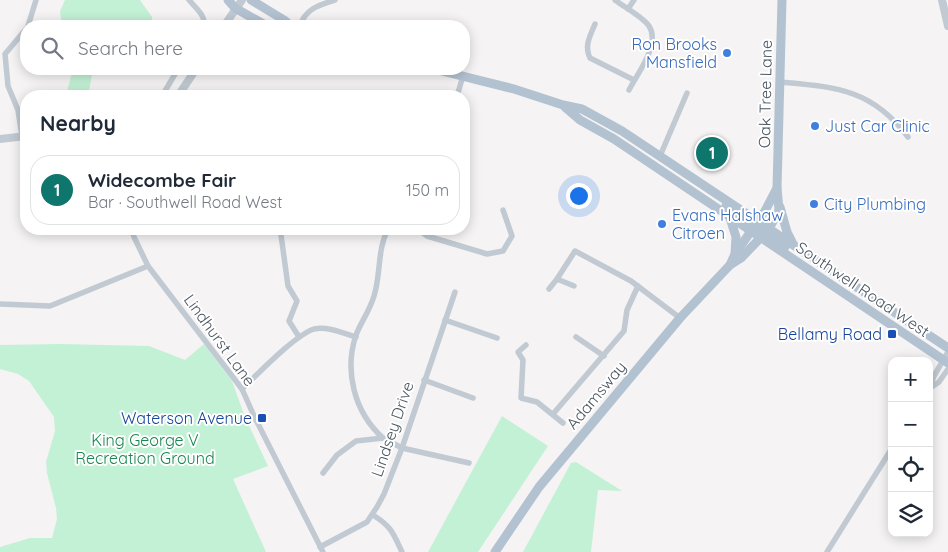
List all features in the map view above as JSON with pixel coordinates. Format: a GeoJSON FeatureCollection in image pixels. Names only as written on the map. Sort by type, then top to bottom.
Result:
{"type":"FeatureCollection","features":[{"type":"Feature","properties":{"kind":"main road"},"geometry":{"type":"LineString","coordinates":[[228,0],[235,8],[256,20]]}},
{"type":"Feature","properties":{"kind":"main road"},"geometry":{"type":"LineString","coordinates":[[251,0],[284,20]]}},
{"type":"Feature","properties":{"kind":"main road","name":"Oak Tree Lane"},"geometry":{"type":"LineString","coordinates":[[765,234],[778,215],[779,204],[777,188],[782,0]]}},
{"type":"Feature","properties":{"kind":"main road"},"geometry":{"type":"LineString","coordinates":[[459,75],[582,109],[622,130],[707,187],[755,226],[760,234],[765,234]]}},
{"type":"Feature","properties":{"kind":"main road"},"geometry":{"type":"LineString","coordinates":[[563,105],[580,120],[614,139],[730,218],[755,226]]}},
{"type":"Feature","properties":{"kind":"main road","name":"Oak Tree Lane"},"geometry":{"type":"LineString","coordinates":[[755,226],[777,188]]}},
{"type":"Feature","properties":{"kind":"main road"},"geometry":{"type":"LineString","coordinates":[[779,204],[787,232],[793,244]]}},
{"type":"Feature","properties":{"kind":"main road"},"geometry":{"type":"LineString","coordinates":[[730,218],[736,237],[735,254]]}},
{"type":"Feature","properties":{"kind":"main road","name":"Adamsway"},"geometry":{"type":"LineString","coordinates":[[730,265],[735,254],[755,226]]}},
{"type":"Feature","properties":{"kind":"main road","name":"Adamsway"},"geometry":{"type":"LineString","coordinates":[[495,552],[539,487],[680,318],[730,265],[741,258],[765,234]]}},
{"type":"Feature","properties":{"kind":"main road","name":"Southwell Road West"},"geometry":{"type":"LineString","coordinates":[[765,234],[793,244],[948,348]]}},
{"type":"Feature","properties":{"kind":"main road","name":"Southwell Road West"},"geometry":{"type":"LineString","coordinates":[[765,234],[821,278],[945,362]]}},
{"type":"Feature","properties":{"kind":"street"},"geometry":{"type":"LineString","coordinates":[[30,20],[36,0]]}},
{"type":"Feature","properties":{"kind":"street"},"geometry":{"type":"LineString","coordinates":[[189,0],[204,20]]}},
{"type":"Feature","properties":{"kind":"street"},"geometry":{"type":"LineString","coordinates":[[228,20],[242,0]]}},
{"type":"Feature","properties":{"kind":"street"},"geometry":{"type":"LineString","coordinates":[[302,20],[309,11],[335,0]]}},
{"type":"Feature","properties":{"kind":"street"},"geometry":{"type":"LineString","coordinates":[[615,0],[648,25],[652,34],[652,47],[629,90]]}},
{"type":"Feature","properties":{"kind":"street"},"geometry":{"type":"LineString","coordinates":[[628,9],[634,0]]}},
{"type":"Feature","properties":{"kind":"street"},"geometry":{"type":"LineString","coordinates":[[942,0],[948,26]]}},
{"type":"Feature","properties":{"kind":"street"},"geometry":{"type":"LineString","coordinates":[[595,24],[586,46],[590,58],[634,80]]}},
{"type":"Feature","properties":{"kind":"street"},"geometry":{"type":"LineString","coordinates":[[584,28],[592,31]]}},
{"type":"Feature","properties":{"kind":"street"},"geometry":{"type":"LineString","coordinates":[[20,36],[5,54],[8,86],[20,119]]}},
{"type":"Feature","properties":{"kind":"street"},"geometry":{"type":"LineString","coordinates":[[166,90],[174,75]]}},
{"type":"Feature","properties":{"kind":"street"},"geometry":{"type":"LineString","coordinates":[[182,90],[192,75]]}},
{"type":"Feature","properties":{"kind":"street"},"geometry":{"type":"LineString","coordinates":[[459,90],[463,76]]}},
{"type":"Feature","properties":{"kind":"street"},"geometry":{"type":"LineString","coordinates":[[781,82],[837,88],[858,95],[890,116],[908,137]]}},
{"type":"Feature","properties":{"kind":"street"},"geometry":{"type":"LineString","coordinates":[[660,156],[687,93]]}},
{"type":"Feature","properties":{"kind":"street"},"geometry":{"type":"LineString","coordinates":[[0,140],[20,137]]}},
{"type":"Feature","properties":{"kind":"street"},"geometry":{"type":"LineString","coordinates":[[426,235],[487,254],[502,251],[512,236],[503,210]]}},
{"type":"Feature","properties":{"kind":"street","name":"Lindhurst Lane"},"geometry":{"type":"LineString","coordinates":[[134,235],[148,266],[242,389],[321,549]]}},
{"type":"Feature","properties":{"kind":"street"},"geometry":{"type":"LineString","coordinates":[[281,235],[288,286],[297,301],[289,321],[299,336]]}},
{"type":"Feature","properties":{"kind":"street"},"geometry":{"type":"LineString","coordinates":[[385,235],[374,296],[356,336],[351,374],[356,400],[383,438],[402,448],[469,463]]}},
{"type":"Feature","properties":{"kind":"street"},"geometry":{"type":"LineString","coordinates":[[549,289],[575,251],[638,286],[680,318]]}},
{"type":"Feature","properties":{"kind":"street"},"geometry":{"type":"LineString","coordinates":[[0,304],[50,306],[148,266]]}},
{"type":"Feature","properties":{"kind":"street"},"geometry":{"type":"LineString","coordinates":[[557,279],[574,286]]}},
{"type":"Feature","properties":{"kind":"street"},"geometry":{"type":"LineString","coordinates":[[553,414],[624,331],[627,310],[638,286]]}},
{"type":"Feature","properties":{"kind":"street","name":"Lindsey Drive"},"geometry":{"type":"LineString","coordinates":[[321,549],[367,522],[373,516],[402,448],[455,292]]}},
{"type":"Feature","properties":{"kind":"street"},"geometry":{"type":"LineString","coordinates":[[446,320],[497,338]]}},
{"type":"Feature","properties":{"kind":"street"},"geometry":{"type":"LineString","coordinates":[[242,389],[299,336],[315,329],[330,329],[356,336]]}},
{"type":"Feature","properties":{"kind":"street"},"geometry":{"type":"LineString","coordinates":[[576,337],[604,356]]}},
{"type":"Feature","properties":{"kind":"street"},"geometry":{"type":"LineString","coordinates":[[526,345],[518,352],[523,360],[521,398],[537,402],[563,423]]}},
{"type":"Feature","properties":{"kind":"street"},"geometry":{"type":"LineString","coordinates":[[933,379],[945,362],[948,352]]}},
{"type":"Feature","properties":{"kind":"street"},"geometry":{"type":"LineString","coordinates":[[933,386],[948,369]]}},
{"type":"Feature","properties":{"kind":"street"},"geometry":{"type":"LineString","coordinates":[[424,380],[473,398]]}},
{"type":"Feature","properties":{"kind":"street"},"geometry":{"type":"LineString","coordinates":[[324,473],[337,455],[356,441],[383,438]]}},
{"type":"Feature","properties":{"kind":"street"},"geometry":{"type":"LineString","coordinates":[[827,552],[888,454]]}},
{"type":"Feature","properties":{"kind":"street"},"geometry":{"type":"LineString","coordinates":[[373,516],[387,524],[393,532],[402,552]]}},
{"type":"Feature","properties":{"kind":"green space"},"geometry":{"type":"Polygon","coordinates":[[[65,0],[140,0],[152,17],[152,20],[61,20],[60,11],[65,0]]]}},
{"type":"Feature","properties":{"kind":"green space"},"geometry":{"type":"Polygon","coordinates":[[[92,75],[89,90],[68,90],[71,76],[92,75]]]}},
{"type":"Feature","properties":{"kind":"green space","name":"King George V Recreation Ground"},"geometry":{"type":"Polygon","coordinates":[[[204,344],[232,381],[245,417],[268,466],[233,479],[266,552],[0,552],[0,547],[30,538],[52,538],[57,519],[46,462],[55,431],[54,417],[29,381],[18,374],[0,369],[0,345],[149,346],[185,360],[204,344]]]}},
{"type":"Feature","properties":{"kind":"green space"},"geometry":{"type":"Polygon","coordinates":[[[502,416],[548,446],[478,552],[428,552],[502,416]]]}},
{"type":"Feature","properties":{"kind":"green space"},"geometry":{"type":"Polygon","coordinates":[[[576,462],[622,491],[598,490],[591,552],[523,552],[571,463],[576,462]]]}},
{"type":"Feature","properties":{"kind":"place","name":"Ron Brooks Mansfield"},"geometry":{"type":"Point","coordinates":[727,53]}},
{"type":"Feature","properties":{"kind":"place","name":"Just Car Clinic"},"geometry":{"type":"Point","coordinates":[815,126]}},
{"type":"Feature","properties":{"kind":"place","name":"Widecombe Fair"},"geometry":{"type":"Point","coordinates":[712,153]}},
{"type":"Feature","properties":{"kind":"place","name":"City Plumbing"},"geometry":{"type":"Point","coordinates":[814,204]}},
{"type":"Feature","properties":{"kind":"place","name":"Evans Halshaw Citroen"},"geometry":{"type":"Point","coordinates":[662,224]}},
{"type":"Feature","properties":{"kind":"place","name":"Bellamy Road"},"geometry":{"type":"Point","coordinates":[892,334]}},
{"type":"Feature","properties":{"kind":"place","name":"Waterson Avenue"},"geometry":{"type":"Point","coordinates":[262,418]}}]}
